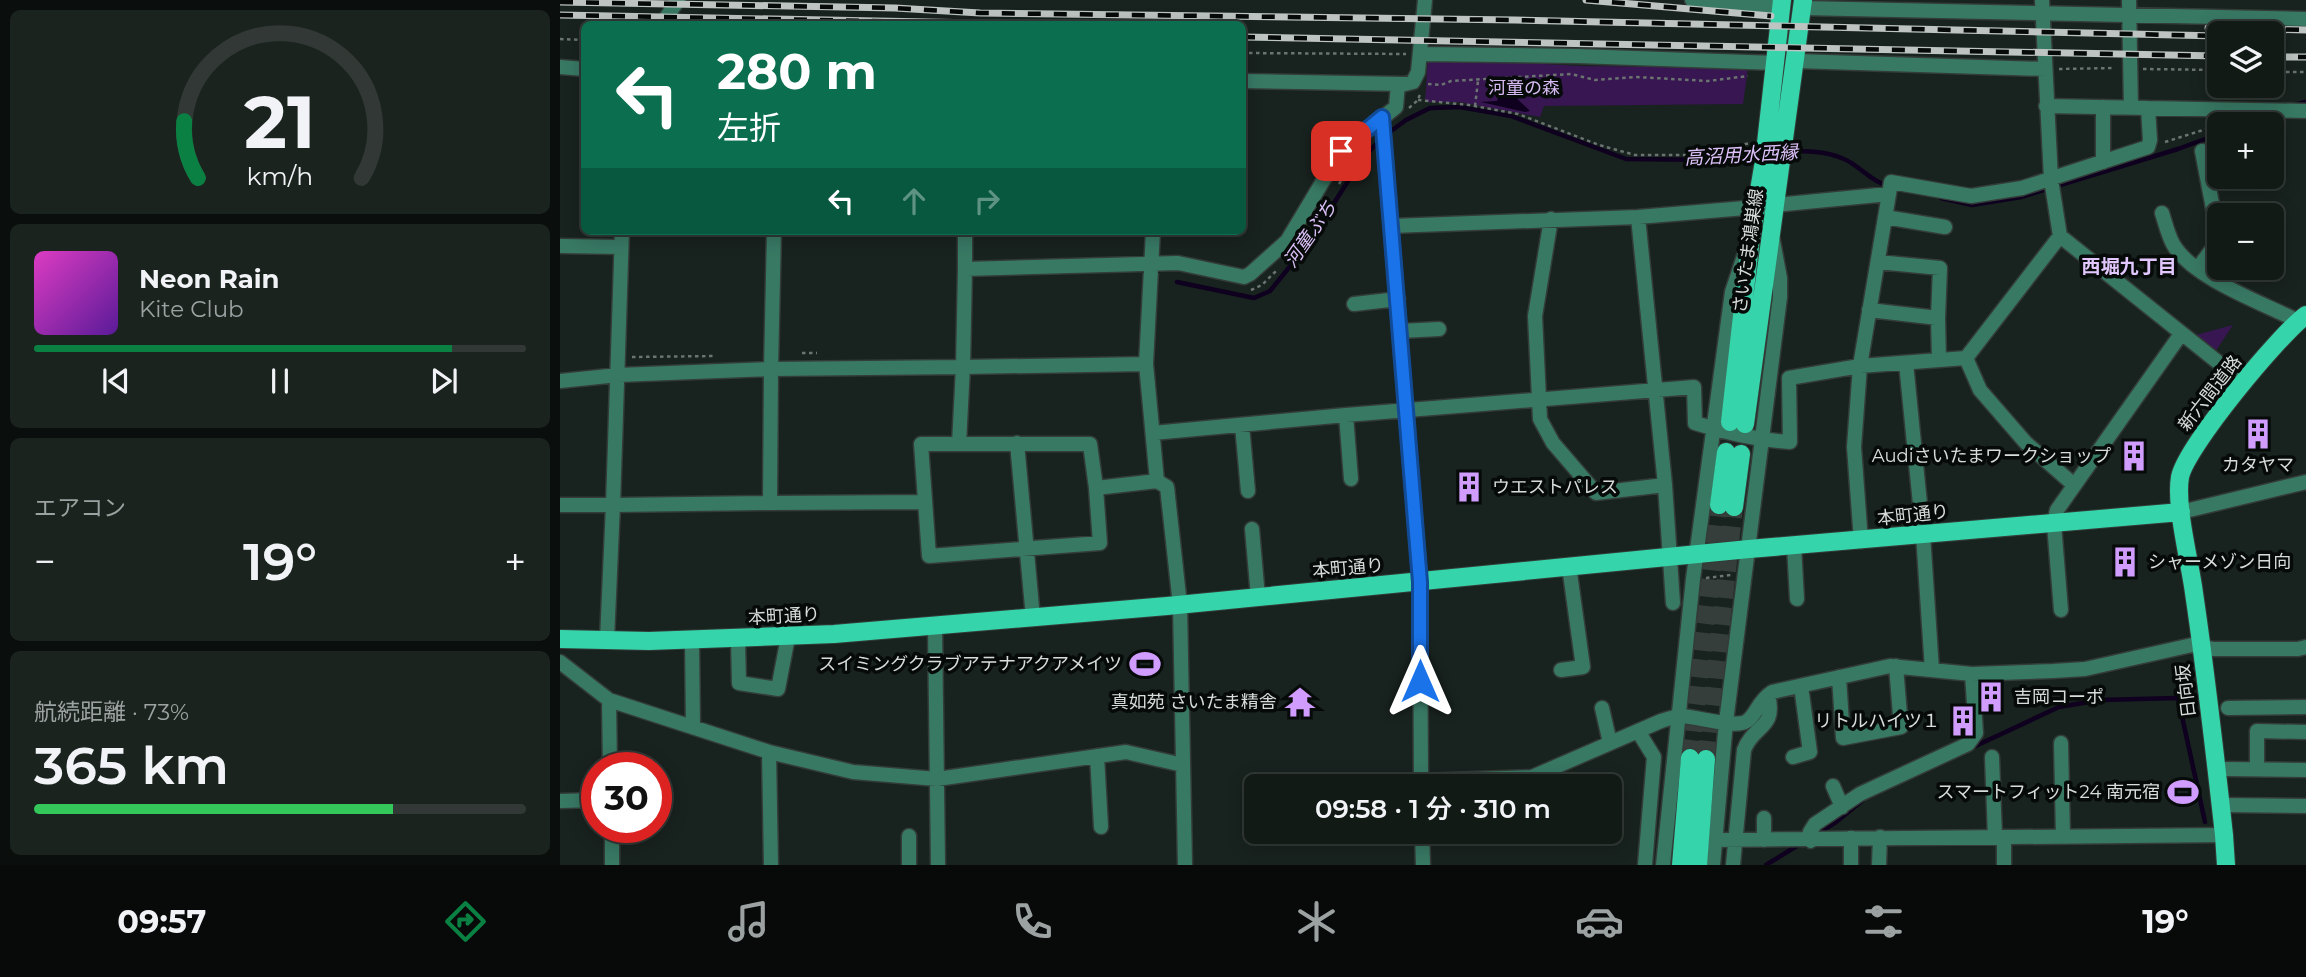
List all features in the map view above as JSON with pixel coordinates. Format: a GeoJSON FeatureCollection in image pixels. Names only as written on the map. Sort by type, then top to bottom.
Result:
{"type":"FeatureCollection","features":[{"type":"Feature","properties":{"kind":"main road","name":"さいたま鴻巣線"},"geometry":{"type":"LineString","coordinates":[[1730,425],[1776,205],[1773,160],[1767,139],[1781,4]]}},
{"type":"Feature","properties":{"kind":"main road","name":"さいたま鴻巣線"},"geometry":{"type":"LineString","coordinates":[[1767,139],[1796,61],[1803,4]]}},
{"type":"Feature","properties":{"kind":"main road","name":"さいたま鴻巣線"},"geometry":{"type":"LineString","coordinates":[[1730,425],[1751,237],[1757,207],[1773,160]]}},
{"type":"Feature","properties":{"kind":"main road","name":"新六間道路"},"geometry":{"type":"LineString","coordinates":[[2181,512],[2180,475],[2187,458],[2244,383],[2302,318]]}},
{"type":"Feature","properties":{"kind":"main road"},"geometry":{"type":"LineString","coordinates":[[1727,506],[1734,453]]}},
{"type":"Feature","properties":{"kind":"main road","name":"本町通り"},"geometry":{"type":"LineString","coordinates":[[560,639],[738,639],[935,626],[1180,605],[1749,549],[2181,512]]}},
{"type":"Feature","properties":{"kind":"main road","name":"日向坂"},"geometry":{"type":"LineString","coordinates":[[2181,512],[2202,647],[2226,865]]}},
{"type":"Feature","properties":{"kind":"main road"},"geometry":{"type":"LineString","coordinates":[[1681,865],[1698,758],[1698,865]]}},
{"type":"Feature","properties":{"kind":"street"},"geometry":{"type":"LineString","coordinates":[[664,21],[678,0]]}},
{"type":"Feature","properties":{"kind":"street"},"geometry":{"type":"LineString","coordinates":[[1246,81],[1410,83],[1418,72],[1425,0]]}},
{"type":"Feature","properties":{"kind":"street"},"geometry":{"type":"LineString","coordinates":[[1692,0],[1781,4]]}},
{"type":"Feature","properties":{"kind":"street"},"geometry":{"type":"LineString","coordinates":[[1803,4],[2129,8],[2306,19]]}},
{"type":"Feature","properties":{"kind":"street"},"geometry":{"type":"LineString","coordinates":[[2042,7],[2052,186],[2060,236],[2244,383]]}},
{"type":"Feature","properties":{"kind":"street"},"geometry":{"type":"LineString","coordinates":[[2129,8],[2131,108]]}},
{"type":"Feature","properties":{"kind":"street"},"geometry":{"type":"LineString","coordinates":[[1420,54],[1776,63]]}},
{"type":"Feature","properties":{"kind":"street"},"geometry":{"type":"LineString","coordinates":[[1796,61],[2045,69]]}},
{"type":"Feature","properties":{"kind":"street"},"geometry":{"type":"LineString","coordinates":[[560,67],[581,69]]}},
{"type":"Feature","properties":{"kind":"street"},"geometry":{"type":"LineString","coordinates":[[965,269],[1178,263],[1244,277],[1287,241],[1341,151],[1381,129],[1396,107],[1398,84]]}},
{"type":"Feature","properties":{"kind":"street"},"geometry":{"type":"LineString","coordinates":[[2046,106],[2306,111]]}},
{"type":"Feature","properties":{"kind":"street"},"geometry":{"type":"LineString","coordinates":[[2103,107],[2103,162]]}},
{"type":"Feature","properties":{"kind":"street"},"geometry":{"type":"LineString","coordinates":[[1776,205],[1890,189],[1971,196],[2052,186],[2103,162],[2148,147],[2148,108]]}},
{"type":"Feature","properties":{"kind":"street"},"geometry":{"type":"LineString","coordinates":[[1381,129],[1401,331],[1420,582],[1421,774]]}},
{"type":"Feature","properties":{"kind":"street"},"geometry":{"type":"LineString","coordinates":[[2197,268],[2219,240],[2202,151]]}},
{"type":"Feature","properties":{"kind":"street"},"geometry":{"type":"LineString","coordinates":[[1861,541],[1854,447],[1860,366],[1890,189]]}},
{"type":"Feature","properties":{"kind":"street"},"geometry":{"type":"LineString","coordinates":[[1391,226],[1638,217],[1757,207]]}},
{"type":"Feature","properties":{"kind":"street"},"geometry":{"type":"LineString","coordinates":[[2162,213],[2173,244],[2213,281],[2302,318]]}},
{"type":"Feature","properties":{"kind":"street"},"geometry":{"type":"LineString","coordinates":[[1638,217],[1665,485],[1673,604]]}},
{"type":"Feature","properties":{"kind":"street"},"geometry":{"type":"LineString","coordinates":[[1885,218],[1945,227]]}},
{"type":"Feature","properties":{"kind":"street"},"geometry":{"type":"LineString","coordinates":[[1551,219],[1535,316],[1540,419],[1553,443],[1596,493],[1665,485]]}},
{"type":"Feature","properties":{"kind":"street"},"geometry":{"type":"LineString","coordinates":[[1713,865],[1726,722],[1780,297],[1780,278],[1772,233]]}},
{"type":"Feature","properties":{"kind":"street"},"geometry":{"type":"LineString","coordinates":[[607,640],[622,235]]}},
{"type":"Feature","properties":{"kind":"street"},"geometry":{"type":"LineString","coordinates":[[770,503],[774,235]]}},
{"type":"Feature","properties":{"kind":"street"},"geometry":{"type":"LineString","coordinates":[[959,444],[965,235]]}},
{"type":"Feature","properties":{"kind":"street"},"geometry":{"type":"LineString","coordinates":[[1153,235],[1146,364],[1157,481]]}},
{"type":"Feature","properties":{"kind":"street"},"geometry":{"type":"LineString","coordinates":[[1153,433],[1694,387],[1695,423],[1730,425],[1763,439],[1790,442],[1789,378],[1860,366],[1966,358],[2060,236]]}},
{"type":"Feature","properties":{"kind":"street"},"geometry":{"type":"LineString","coordinates":[[560,246],[621,247]]}},
{"type":"Feature","properties":{"kind":"street"},"geometry":{"type":"LineString","coordinates":[[1878,262],[1940,268],[1939,360]]}},
{"type":"Feature","properties":{"kind":"street"},"geometry":{"type":"LineString","coordinates":[[1354,304],[1398,299]]}},
{"type":"Feature","properties":{"kind":"street"},"geometry":{"type":"LineString","coordinates":[[1869,310],[1938,318]]}},
{"type":"Feature","properties":{"kind":"street"},"geometry":{"type":"LineString","coordinates":[[1401,331],[1439,329]]}},
{"type":"Feature","properties":{"kind":"street"},"geometry":{"type":"LineString","coordinates":[[2061,610],[2054,524],[2057,510],[2181,334]]}},
{"type":"Feature","properties":{"kind":"street"},"geometry":{"type":"LineString","coordinates":[[1966,358],[1980,390],[2026,443],[2074,485]]}},
{"type":"Feature","properties":{"kind":"street"},"geometry":{"type":"LineString","coordinates":[[1906,363],[1923,534],[1932,670]]}},
{"type":"Feature","properties":{"kind":"street"},"geometry":{"type":"LineString","coordinates":[[560,381],[618,375],[771,369],[1146,364]]}},
{"type":"Feature","properties":{"kind":"street"},"geometry":{"type":"LineString","coordinates":[[1346,415],[1351,479]]}},
{"type":"Feature","properties":{"kind":"street"},"geometry":{"type":"LineString","coordinates":[[1242,425],[1248,491]]}},
{"type":"Feature","properties":{"kind":"street"},"geometry":{"type":"LineString","coordinates":[[1662,865],[1696,555],[1730,425]]}},
{"type":"Feature","properties":{"kind":"street"},"geometry":{"type":"LineString","coordinates":[[1017,443],[1033,618]]}},
{"type":"Feature","properties":{"kind":"street"},"geometry":{"type":"LineString","coordinates":[[921,444],[959,444],[1090,444],[1097,488],[1100,542],[929,556],[921,444]]}},
{"type":"Feature","properties":{"kind":"street"},"geometry":{"type":"LineString","coordinates":[[1097,488],[1157,481],[1167,488],[1180,605],[1185,865]]}},
{"type":"Feature","properties":{"kind":"street"},"geometry":{"type":"LineString","coordinates":[[2181,512],[2306,482]]}},
{"type":"Feature","properties":{"kind":"street"},"geometry":{"type":"LineString","coordinates":[[560,505],[925,502]]}},
{"type":"Feature","properties":{"kind":"street"},"geometry":{"type":"LineString","coordinates":[[1252,529],[1258,597]]}},
{"type":"Feature","properties":{"kind":"street"},"geometry":{"type":"LineString","coordinates":[[1794,547],[1797,599]]}},
{"type":"Feature","properties":{"kind":"street"},"geometry":{"type":"LineString","coordinates":[[1561,670],[1583,667],[1569,566]]}},
{"type":"Feature","properties":{"kind":"street"},"geometry":{"type":"LineString","coordinates":[[935,626],[938,865]]}},
{"type":"Feature","properties":{"kind":"street"},"geometry":{"type":"LineString","coordinates":[[738,639],[739,683],[778,690],[788,637]]}},
{"type":"Feature","properties":{"kind":"street"},"geometry":{"type":"LineString","coordinates":[[692,640],[693,727]]}},
{"type":"Feature","properties":{"kind":"street"},"geometry":{"type":"LineString","coordinates":[[1539,774],[1679,716],[1745,723],[1768,695],[1890,666],[1972,674],[2085,669],[2192,645],[2213,649],[2306,647]]}},
{"type":"Feature","properties":{"kind":"street"},"geometry":{"type":"LineString","coordinates":[[560,662],[609,700],[769,752],[853,772],[937,779],[1126,752],[1183,765]]}},
{"type":"Feature","properties":{"kind":"street"},"geometry":{"type":"LineString","coordinates":[[1839,677],[1843,738],[1901,727],[1896,666]]}},
{"type":"Feature","properties":{"kind":"street"},"geometry":{"type":"LineString","coordinates":[[1811,841],[1810,832],[1815,824],[1860,794],[1968,744],[1976,733],[1972,674]]}},
{"type":"Feature","properties":{"kind":"street"},"geometry":{"type":"LineString","coordinates":[[1793,757],[1810,752],[1801,686]]}},
{"type":"Feature","properties":{"kind":"street"},"geometry":{"type":"LineString","coordinates":[[1733,865],[1744,750],[1769,719],[1771,706],[1768,695]]}},
{"type":"Feature","properties":{"kind":"street"},"geometry":{"type":"LineString","coordinates":[[609,700],[610,752]]}},
{"type":"Feature","properties":{"kind":"street"},"geometry":{"type":"LineString","coordinates":[[2228,708],[2306,707]]}},
{"type":"Feature","properties":{"kind":"street"},"geometry":{"type":"LineString","coordinates":[[1602,708],[1610,743]]}},
{"type":"Feature","properties":{"kind":"street"},"geometry":{"type":"LineString","coordinates":[[2257,769],[2257,731],[2306,732]]}},
{"type":"Feature","properties":{"kind":"street"},"geometry":{"type":"LineString","coordinates":[[1638,732],[1654,757],[1645,865]]}},
{"type":"Feature","properties":{"kind":"street"},"geometry":{"type":"LineString","coordinates":[[2061,743],[2063,836]]}},
{"type":"Feature","properties":{"kind":"street"},"geometry":{"type":"LineString","coordinates":[[769,752],[771,865]]}},
{"type":"Feature","properties":{"kind":"street"},"geometry":{"type":"LineString","coordinates":[[1097,756],[1101,827]]}},
{"type":"Feature","properties":{"kind":"street"},"geometry":{"type":"LineString","coordinates":[[1992,757],[2004,865]]}},
{"type":"Feature","properties":{"kind":"street"},"geometry":{"type":"LineString","coordinates":[[2225,769],[2306,770]]}},
{"type":"Feature","properties":{"kind":"street"},"geometry":{"type":"LineString","coordinates":[[1832,786],[1842,807]]}},
{"type":"Feature","properties":{"kind":"street"},"geometry":{"type":"LineString","coordinates":[[560,801],[581,800]]}},
{"type":"Feature","properties":{"kind":"street"},"geometry":{"type":"LineString","coordinates":[[2221,805],[2306,806]]}},
{"type":"Feature","properties":{"kind":"street"},"geometry":{"type":"LineString","coordinates":[[1764,818],[1764,840]]}},
{"type":"Feature","properties":{"kind":"street"},"geometry":{"type":"LineString","coordinates":[[1714,840],[2224,835]]}},
{"type":"Feature","properties":{"kind":"street"},"geometry":{"type":"LineString","coordinates":[[909,836],[909,865]]}},
{"type":"Feature","properties":{"kind":"street"},"geometry":{"type":"LineString","coordinates":[[1851,838],[1851,865]]}},
{"type":"Feature","properties":{"kind":"street"},"geometry":{"type":"LineString","coordinates":[[1879,865],[1880,838]]}},
{"type":"Feature","properties":{"kind":"street"},"geometry":{"type":"LineString","coordinates":[[612,843],[612,865]]}},
{"type":"Feature","properties":{"kind":"street"},"geometry":{"type":"LineString","coordinates":[[1422,844],[1423,865]]}},
{"type":"Feature","properties":{"kind":"path"},"geometry":{"type":"LineString","coordinates":[[560,39],[581,40]]}},
{"type":"Feature","properties":{"kind":"path"},"geometry":{"type":"LineString","coordinates":[[1246,53],[1420,54]]}},
{"type":"Feature","properties":{"kind":"path"},"geometry":{"type":"LineString","coordinates":[[2284,72],[2306,72]]}},
{"type":"Feature","properties":{"kind":"path"},"geometry":{"type":"LineString","coordinates":[[1415,79],[1423,84],[1441,85],[1451,81],[1571,74],[1595,80],[1636,77],[1708,81],[1750,76]]}},
{"type":"Feature","properties":{"kind":"path"},"geometry":{"type":"LineString","coordinates":[[1475,106],[1478,80]]}},
{"type":"Feature","properties":{"kind":"path"},"geometry":{"type":"LineString","coordinates":[[1418,100],[1507,112],[1634,155],[1700,155],[1767,139]]}},
{"type":"Feature","properties":{"kind":"path"},"geometry":{"type":"LineString","coordinates":[[2148,147],[2207,129]]}},
{"type":"Feature","properties":{"kind":"path"},"geometry":{"type":"LineString","coordinates":[[628,357],[718,356]]}},
{"type":"Feature","properties":{"kind":"path"},"geometry":{"type":"LineString","coordinates":[[1703,578],[1736,575]]}},
{"type":"Feature","properties":{"kind":"green space","name":"河童の森"},"geometry":{"type":"Polygon","coordinates":[[[1428,58],[1581,66],[1748,68],[1743,104],[1544,106],[1540,117],[1459,102],[1425,102],[1428,58]]]}},
{"type":"Feature","properties":{"kind":"green space"},"geometry":{"type":"Polygon","coordinates":[[[2233,325],[2215,352],[2192,336],[2233,325]]]}},
{"type":"Feature","properties":{"kind":"shaded area"},"geometry":{"type":"Polygon","coordinates":[[[1503,88],[1530,111],[1481,102],[1497,101],[1503,88]]]}},
{"type":"Feature","properties":{"kind":"waterway","name":"高沼用水西縁"},"geometry":{"type":"LineString","coordinates":[[2294,105],[2306,102]]}},
{"type":"Feature","properties":{"kind":"waterway","name":"高沼用水西縁"},"geometry":{"type":"LineString","coordinates":[[1387,134],[1406,120],[1430,108],[1460,107],[1511,116],[1626,159],[1716,160],[1760,152]]}},
{"type":"Feature","properties":{"kind":"waterway","name":"高沼用水西縁"},"geometry":{"type":"LineString","coordinates":[[1941,198],[1972,205],[2021,197],[2207,138]]}},
{"type":"Feature","properties":{"kind":"waterway","name":"河童ぶち"},"geometry":{"type":"LineString","coordinates":[[1177,282],[1254,298],[1270,291],[1308,244],[1362,159],[1380,140]]}},
{"type":"Feature","properties":{"kind":"waterway","name":"高沼用水西縁"},"geometry":{"type":"LineString","coordinates":[[1786,151],[1837,156],[1888,186]]}},
{"type":"Feature","properties":{"kind":"waterway"},"geometry":{"type":"LineString","coordinates":[[1969,749],[2059,707],[2100,700],[2178,698],[2205,822]]}},
{"type":"Feature","properties":{"kind":"waterway"},"geometry":{"type":"LineString","coordinates":[[1817,834],[1863,800]]}},
{"type":"Feature","properties":{"kind":"waterway"},"geometry":{"type":"LineString","coordinates":[[1766,865],[1800,844]]}},
{"type":"Feature","properties":{"kind":"tunnel"},"geometry":{"type":"LineString","coordinates":[[1690,758],[1719,505]]}},
{"type":"Feature","properties":{"kind":"tunnel"},"geometry":{"type":"LineString","coordinates":[[1706,759],[1734,507]]}},
{"type":"Feature","properties":{"kind":"railway"},"geometry":{"type":"LineString","coordinates":[[1586,0],[1771,16]]}},
{"type":"Feature","properties":{"kind":"railway"},"geometry":{"type":"LineString","coordinates":[[560,2],[895,8],[980,13],[1515,20],[2207,36]]}},
{"type":"Feature","properties":{"kind":"railway"},"geometry":{"type":"LineString","coordinates":[[560,15],[875,21]]}},
{"type":"Feature","properties":{"kind":"railway"},"geometry":{"type":"LineString","coordinates":[[2284,30],[2306,30]]}},
{"type":"Feature","properties":{"kind":"railway"},"geometry":{"type":"LineString","coordinates":[[1246,37],[2207,56]]}},
{"type":"Feature","properties":{"kind":"railway"},"geometry":{"type":"LineString","coordinates":[[2284,57],[2306,57]]}},
{"type":"Feature","properties":{"kind":"place","name":"カタヤマ"},"geometry":{"type":"Point","coordinates":[2258,434]}},
{"type":"Feature","properties":{"kind":"place","name":"Audiさいたまワークショップ"},"geometry":{"type":"Point","coordinates":[2134,456]}},
{"type":"Feature","properties":{"kind":"place","name":"ウエストパレス"},"geometry":{"type":"Point","coordinates":[1469,487]}},
{"type":"Feature","properties":{"kind":"place","name":"シャーメゾン日向"},"geometry":{"type":"Point","coordinates":[2125,562]}},
{"type":"Feature","properties":{"kind":"place","name":"スイミングクラブアテナアクアメイツ"},"geometry":{"type":"Point","coordinates":[1145,664]}},
{"type":"Feature","properties":{"kind":"place","name":"吉岡コーポ"},"geometry":{"type":"Point","coordinates":[1991,697]}},
{"type":"Feature","properties":{"kind":"place","name":"真如苑 さいたま精舎"},"geometry":{"type":"Point","coordinates":[1300,702]}},
{"type":"Feature","properties":{"kind":"place","name":"リトルハイツ１"},"geometry":{"type":"Point","coordinates":[1963,721]}},
{"type":"Feature","properties":{"kind":"place","name":"スマートフィット24 南元宿"},"geometry":{"type":"Point","coordinates":[2183,792]}},
{"type":"Feature","properties":{"kind":"district","name":"西堀九丁目"},"geometry":{"type":"Point","coordinates":[2129,266]}},
{"type":"Feature","properties":{"kind":"route"},"geometry":{"type":"LineString","coordinates":[[1341,151],[1382,117],[1420,582],[1420,681]]}}]}
